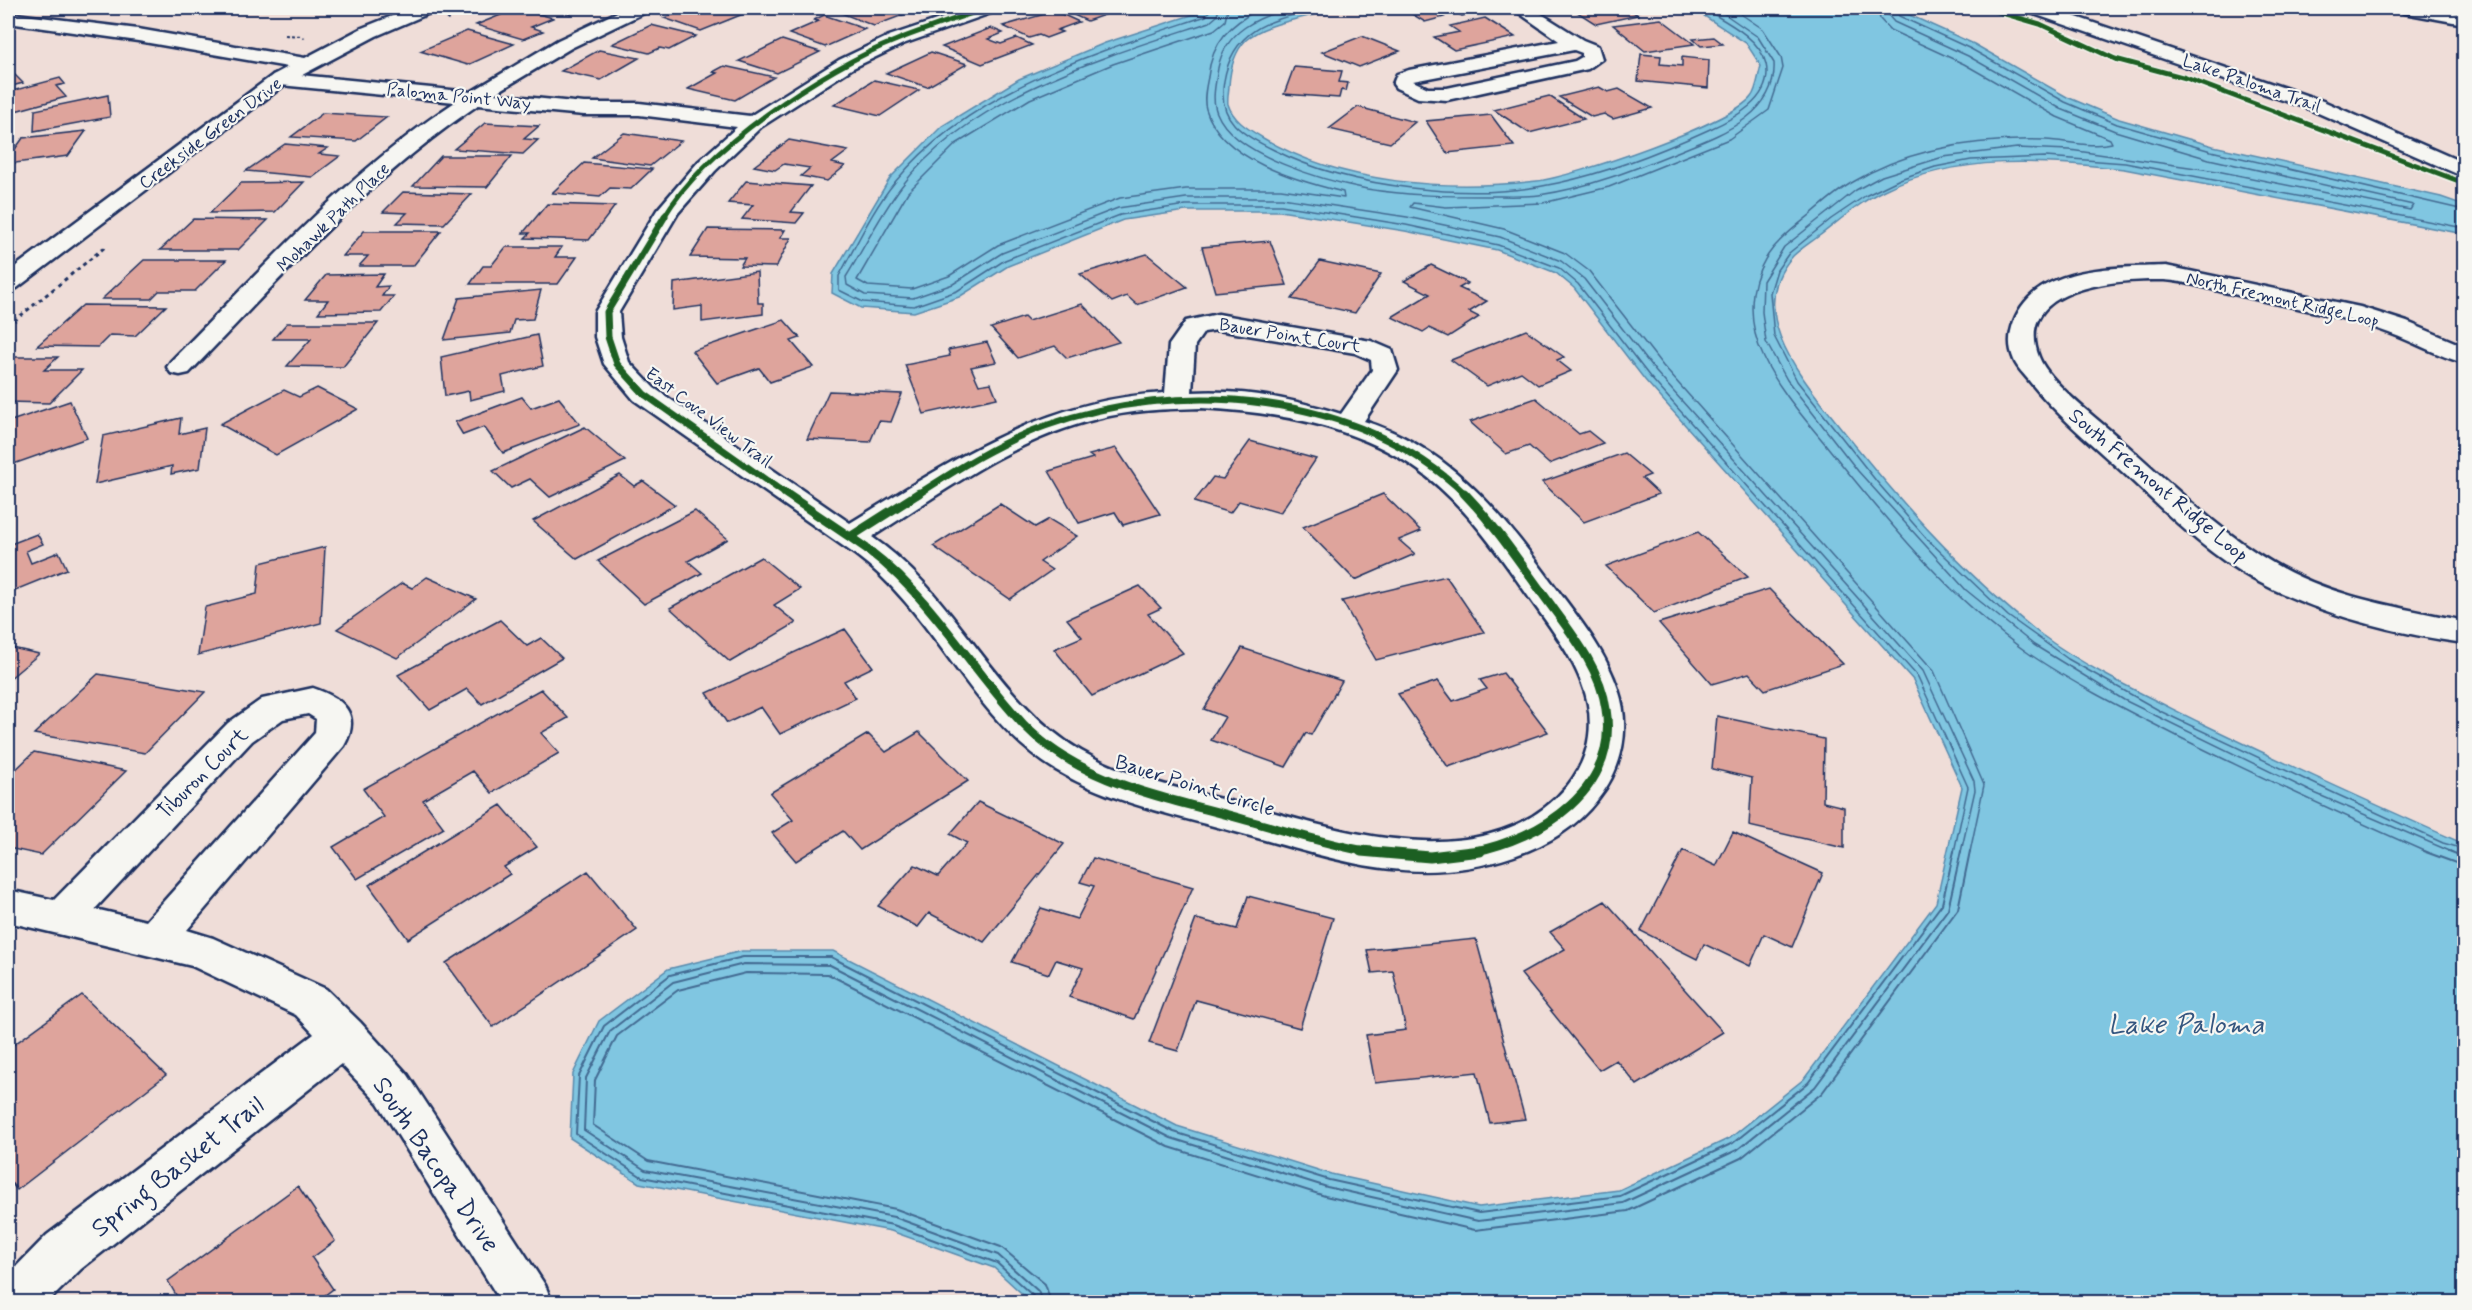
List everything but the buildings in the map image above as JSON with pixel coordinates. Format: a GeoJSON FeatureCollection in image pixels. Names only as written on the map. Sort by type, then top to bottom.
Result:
{"type":"FeatureCollection","features":[{"type":"Feature","properties":{"kind":"street","name":"Mohawk Path Place"},"geometry":{"type":"LineString","coordinates":[[180,367],[357,189],[429,130],[476,97],[560,45],[640,8]]}},
{"type":"Feature","properties":{"kind":"street","name":"East Cove View Trail"},"geometry":{"type":"LineString","coordinates":[[849,538],[644,394],[617,364],[608,337],[607,312],[668,210],[707,166],[754,123],[846,64],[896,40],[988,8]]}},
{"type":"Feature","properties":{"kind":"street"},"geometry":{"type":"LineString","coordinates":[[1521,8],[1576,44],[1591,50],[1592,59],[1581,65],[1447,94],[1425,94],[1403,84],[1404,78],[1416,74],[1576,44]]}},
{"type":"Feature","properties":{"kind":"street","name":"Lake Paloma Trail"},"geometry":{"type":"LineString","coordinates":[[2034,8],[2316,105],[2464,171]]}},
{"type":"Feature","properties":{"kind":"street"},"geometry":{"type":"LineString","coordinates":[[2404,8],[2464,19]]}},
{"type":"Feature","properties":{"kind":"street","name":"Creekside Green Drive"},"geometry":{"type":"LineString","coordinates":[[8,283],[280,79],[369,32],[432,15]]}},
{"type":"Feature","properties":{"kind":"street"},"geometry":{"type":"LineString","coordinates":[[8,18],[62,27],[105,48],[125,52]]}},
{"type":"Feature","properties":{"kind":"street","name":"Paloma Point Way"},"geometry":{"type":"LineString","coordinates":[[62,27],[138,35],[305,64],[499,84],[598,97],[639,109]]}},
{"type":"Feature","properties":{"kind":"street","name":"Paloma Point Way"},"geometry":{"type":"LineString","coordinates":[[257,76],[584,109],[639,109],[754,123]]}},
{"type":"Feature","properties":{"kind":"street","name":"North Fremont Ridge Loop"},"geometry":{"type":"LineString","coordinates":[[2096,276],[2166,273],[2351,312],[2398,327],[2464,355]]}},
{"type":"Feature","properties":{"kind":"street","name":"South Fremont Ridge Loop"},"geometry":{"type":"LineString","coordinates":[[2096,276],[2048,294],[2030,312],[2020,336],[2027,362],[2059,400],[2217,540],[2263,571],[2323,599],[2346,606],[2464,632]]}},
{"type":"Feature","properties":{"kind":"street","name":"Bauer Point Court"},"geometry":{"type":"LineString","coordinates":[[1178,401],[1182,345],[1195,326],[1218,322],[1362,346],[1383,356],[1384,370],[1348,424]]}},
{"type":"Feature","properties":{"kind":"street","name":"Bauer Point Circle"},"geometry":{"type":"LineString","coordinates":[[1221,400],[1284,407],[1348,424],[1415,456],[1449,479],[1488,517],[1591,663],[1603,692],[1609,725],[1605,750],[1596,773],[1561,816],[1539,831],[1506,844],[1444,858],[1397,856],[1352,849],[1122,786],[1064,759],[1032,733],[1006,705],[939,617],[894,570],[849,538],[968,464],[1050,424],[1142,403],[1221,400]]}},
{"type":"Feature","properties":{"kind":"street","name":"Tiburon Court"},"geometry":{"type":"LineString","coordinates":[[62,918],[240,732],[274,708],[313,701],[333,714],[333,737],[155,939]]}},
{"type":"Feature","properties":{"kind":"street","name":"South Bacopa Drive"},"geometry":{"type":"LineString","coordinates":[[8,906],[199,950],[311,1002],[393,1089],[528,1302]]}},
{"type":"Feature","properties":{"kind":"street","name":"Spring Basket Trail"},"geometry":{"type":"LineString","coordinates":[[15,1302],[64,1252],[345,1036]]}},
{"type":"Feature","properties":{"kind":"path"},"geometry":{"type":"LineString","coordinates":[[432,15],[470,8]]}},
{"type":"Feature","properties":{"kind":"path"},"geometry":{"type":"LineString","coordinates":[[8,326],[109,243]]}},
{"type":"Feature","properties":{"kind":"water","name":"Lake Paloma"},"geometry":{"type":"Polygon","coordinates":[[[1213,8],[1335,8],[1277,24],[1246,40],[1238,50],[1233,62],[1228,97],[1230,110],[1248,128],[1294,154],[1361,175],[1396,181],[1468,185],[1537,181],[1556,177],[1650,147],[1714,121],[1738,108],[1753,94],[1761,66],[1746,43],[1692,8],[1894,8],[1974,44],[2067,97],[2119,119],[2213,146],[2441,197],[2464,205],[2464,234],[2124,169],[2033,162],[1971,165],[1912,178],[1867,200],[1793,256],[1779,276],[1774,297],[1775,318],[1781,339],[1804,379],[1830,414],[1928,530],[1981,583],[2039,633],[2097,670],[2160,703],[2464,844],[2464,1302],[1031,1302],[994,1268],[891,1231],[639,1183],[570,1138],[573,1074],[599,1021],[668,969],[742,951],[833,951],[1177,1126],[1331,1174],[1479,1207],[1619,1190],[1730,1138],[1804,1079],[1936,903],[1962,787],[1913,680],[1645,380],[1574,288],[1556,273],[1497,250],[1405,231],[1280,211],[1186,211],[1123,220],[1008,266],[959,297],[914,312],[861,308],[832,293],[833,274],[890,178],[942,126],[1019,79],[1105,43],[1213,8]]]}},
{"type":"Feature","properties":{"kind":"cycle path"},"geometry":{"type":"LineString","coordinates":[[849,538],[873,523],[944,478],[993,450],[1044,426],[1093,411],[1145,402],[1201,399],[1256,403],[1311,413],[1363,429],[1411,452],[1452,482],[1489,520],[1566,627],[1591,666],[1606,708],[1608,730],[1604,753],[1591,782],[1572,805],[1549,824],[1522,838],[1492,848],[1430,857],[1380,854],[1341,846],[1134,788],[1092,772],[1071,762],[1047,746],[1024,726],[981,675],[940,620],[888,564],[855,540],[844,533],[810,511],[644,394],[617,364],[608,337],[607,312],[668,210],[707,166],[754,123],[846,64],[896,40],[988,8]]}},
{"type":"Feature","properties":{"kind":"cycle path"},"geometry":{"type":"LineString","coordinates":[[1985,8],[2040,24],[2115,59],[2186,78],[2464,183]]}}]}
